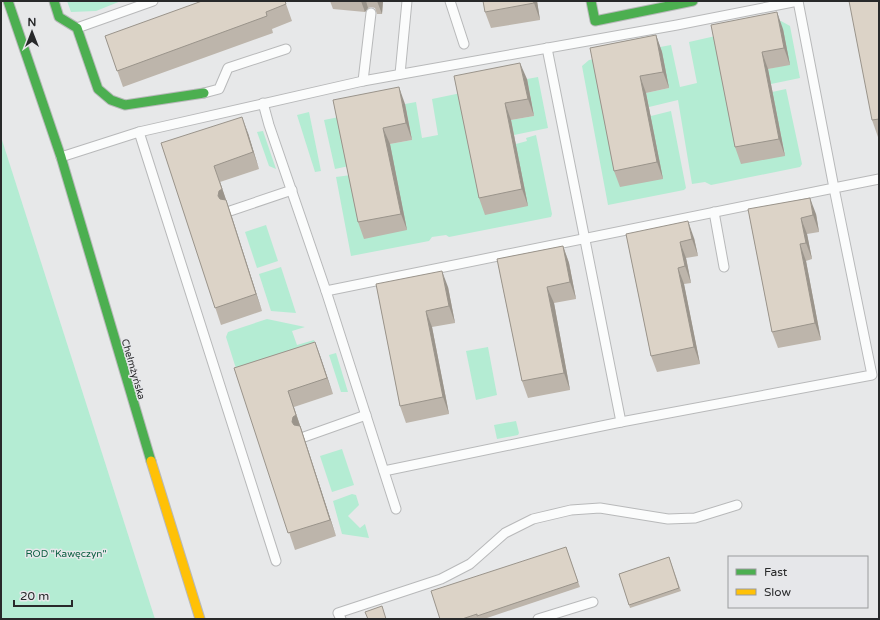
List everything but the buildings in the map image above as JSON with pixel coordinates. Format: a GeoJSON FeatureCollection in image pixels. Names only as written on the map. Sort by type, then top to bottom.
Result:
{"type":"FeatureCollection","features":[{"type":"Feature","properties":{"kind":"street","name":"Chełmżyńska"},"geometry":{"type":"LineString","coordinates":[[8,1],[61,157],[141,431],[200,619]]}},
{"type":"Feature","properties":{"kind":"street"},"geometry":{"type":"LineString","coordinates":[[54,1],[59,17],[77,28],[98,89],[111,100],[125,105],[204,93]]}},
{"type":"Feature","properties":{"kind":"street"},"geometry":{"type":"LineString","coordinates":[[591,1],[594,21],[692,1]]}},
{"type":"Feature","properties":{"kind":"lane"},"geometry":{"type":"LineString","coordinates":[[77,28],[153,1]]}},
{"type":"Feature","properties":{"kind":"lane"},"geometry":{"type":"LineString","coordinates":[[400,74],[407,1]]}},
{"type":"Feature","properties":{"kind":"lane"},"geometry":{"type":"LineString","coordinates":[[450,1],[464,44]]}},
{"type":"Feature","properties":{"kind":"lane"},"geometry":{"type":"LineString","coordinates":[[61,157],[139,132],[362,81],[677,25],[798,1],[834,188],[875,375],[621,422],[384,471]]}},
{"type":"Feature","properties":{"kind":"lane"},"geometry":{"type":"LineString","coordinates":[[362,81],[371,13]]}},
{"type":"Feature","properties":{"kind":"lane"},"geometry":{"type":"LineString","coordinates":[[204,93],[219,89],[228,68],[286,48]]}},
{"type":"Feature","properties":{"kind":"lane"},"geometry":{"type":"LineString","coordinates":[[547,48],[586,238],[621,422]]}},
{"type":"Feature","properties":{"kind":"lane"},"geometry":{"type":"LineString","coordinates":[[263,103],[269,125],[326,291],[396,509]]}},
{"type":"Feature","properties":{"kind":"lane"},"geometry":{"type":"LineString","coordinates":[[139,132],[276,561]]}},
{"type":"Feature","properties":{"kind":"lane"},"geometry":{"type":"LineString","coordinates":[[326,291],[879,179]]}},
{"type":"Feature","properties":{"kind":"lane"},"geometry":{"type":"LineString","coordinates":[[230,210],[292,190]]}},
{"type":"Feature","properties":{"kind":"lane"},"geometry":{"type":"LineString","coordinates":[[714,212],[724,267]]}},
{"type":"Feature","properties":{"kind":"lane"},"geometry":{"type":"LineString","coordinates":[[304,437],[366,415]]}},
{"type":"Feature","properties":{"kind":"lane"},"geometry":{"type":"LineString","coordinates":[[341,619],[338,612],[441,579],[470,564],[505,533],[533,519],[571,510],[600,508],[668,519],[695,518],[737,505]]}},
{"type":"Feature","properties":{"kind":"lane"},"geometry":{"type":"LineString","coordinates":[[538,619],[593,602]]}},
{"type":"Feature","properties":{"kind":"green space"},"geometry":{"type":"Polygon","coordinates":[[[67,1],[121,1],[96,11],[71,12],[67,1]]]}},
{"type":"Feature","properties":{"kind":"green space"},"geometry":{"type":"Polygon","coordinates":[[[781,21],[790,26],[800,78],[771,84],[768,69],[790,64],[718,41],[785,155],[772,92],[786,89],[802,164],[800,167],[711,185],[705,182],[692,184],[678,100],[649,107],[646,93],[669,88],[596,65],[651,116],[671,111],[686,188],[684,190],[608,205],[582,66],[589,60],[671,45],[680,87],[697,83],[689,42],[781,21]]]}},
{"type":"Feature","properties":{"kind":"green space"},"geometry":{"type":"Polygon","coordinates":[[[538,77],[548,128],[514,135],[511,120],[534,116],[527,79],[538,77]]]}},
{"type":"Feature","properties":{"kind":"green space"},"geometry":{"type":"Polygon","coordinates":[[[461,93],[516,144],[527,141],[526,138],[536,135],[552,214],[551,217],[449,237],[446,235],[432,237],[429,241],[351,256],[336,177],[351,175],[390,144],[412,140],[405,104],[416,102],[422,138],[438,135],[432,99],[461,93]]]}},
{"type":"Feature","properties":{"kind":"green space"},"geometry":{"type":"Polygon","coordinates":[[[309,112],[321,171],[315,172],[297,115],[309,112]]]}},
{"type":"Feature","properties":{"kind":"green space"},"geometry":{"type":"Polygon","coordinates":[[[339,117],[349,166],[335,169],[324,120],[339,117]]]}},
{"type":"Feature","properties":{"kind":"green space"},"geometry":{"type":"Polygon","coordinates":[[[263,131],[276,169],[269,166],[257,132],[263,131]]]}},
{"type":"Feature","properties":{"kind":"green space","name":"ROD \"Kawęczyn\""},"geometry":{"type":"Polygon","coordinates":[[[2,140],[155,619],[1,619],[2,140]]]}},
{"type":"Feature","properties":{"kind":"green space"},"geometry":{"type":"Polygon","coordinates":[[[266,225],[278,261],[257,268],[245,232],[266,225]]]}},
{"type":"Feature","properties":{"kind":"green space"},"geometry":{"type":"Polygon","coordinates":[[[281,267],[296,313],[271,311],[259,274],[281,267]]]}},
{"type":"Feature","properties":{"kind":"green space"},"geometry":{"type":"Polygon","coordinates":[[[267,319],[305,327],[292,331],[297,345],[314,340],[318,353],[239,378],[226,337],[228,332],[267,319]]]}},
{"type":"Feature","properties":{"kind":"green space"},"geometry":{"type":"Polygon","coordinates":[[[488,347],[497,395],[476,400],[466,351],[488,347]]]}},
{"type":"Feature","properties":{"kind":"green space"},"geometry":{"type":"Polygon","coordinates":[[[336,353],[348,392],[341,392],[329,355],[336,353]]]}},
{"type":"Feature","properties":{"kind":"green space"},"geometry":{"type":"Polygon","coordinates":[[[516,421],[519,433],[518,435],[497,439],[494,425],[516,421]]]}},
{"type":"Feature","properties":{"kind":"green space"},"geometry":{"type":"Polygon","coordinates":[[[342,449],[354,485],[332,492],[320,456],[342,449]]]}},
{"type":"Feature","properties":{"kind":"green space"},"geometry":{"type":"Polygon","coordinates":[[[352,494],[356,495],[359,505],[348,516],[360,528],[365,524],[369,538],[342,534],[333,501],[352,494]]]}},
{"type":"Feature","properties":{"kind":"traffic: fast"},"geometry":{"type":"LineString","coordinates":[[8,1],[61,157],[151,461]]}},
{"type":"Feature","properties":{"kind":"traffic: fast"},"geometry":{"type":"LineString","coordinates":[[54,1],[59,17],[77,28],[98,89],[111,100],[125,105],[204,93]]}},
{"type":"Feature","properties":{"kind":"traffic: fast"},"geometry":{"type":"LineString","coordinates":[[591,1],[595,21],[693,1]]}},
{"type":"Feature","properties":{"kind":"traffic: slow"},"geometry":{"type":"LineString","coordinates":[[151,461],[200,619]]}}]}
